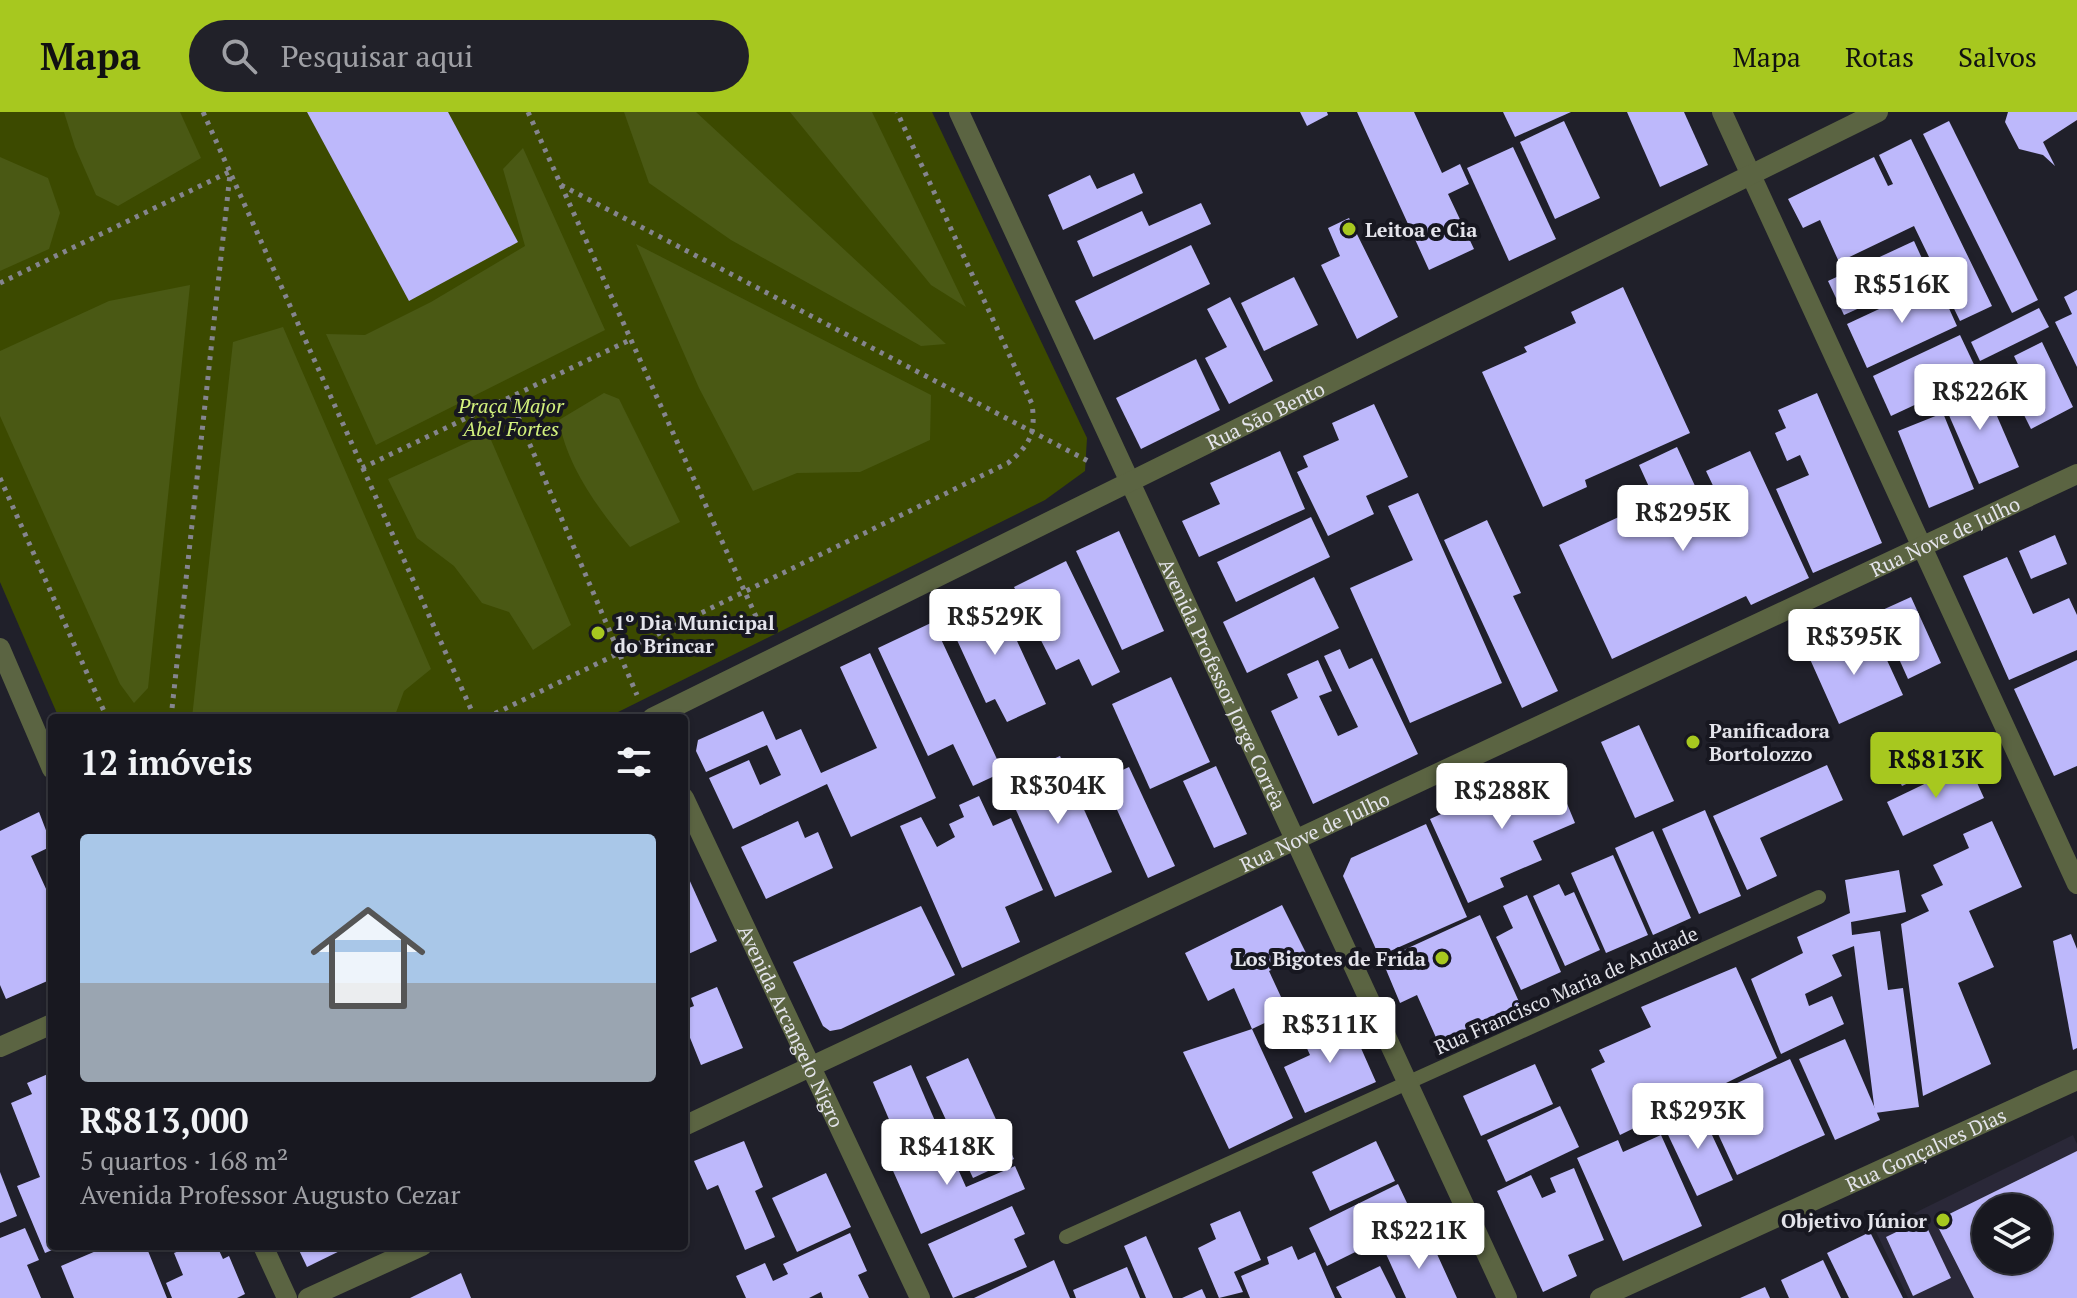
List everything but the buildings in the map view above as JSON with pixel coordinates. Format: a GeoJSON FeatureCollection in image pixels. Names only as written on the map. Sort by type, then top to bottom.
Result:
{"type":"FeatureCollection","features":[{"type":"Feature","properties":{"kind":"street","name":"Avenida Professor Jorge Corrêa"},"geometry":{"type":"LineString","coordinates":[[959,112],[1507,1298]]}},
{"type":"Feature","properties":{"kind":"street"},"geometry":{"type":"LineString","coordinates":[[1722,112],[2077,884]]}},
{"type":"Feature","properties":{"kind":"street","name":"Rua São Bento"},"geometry":{"type":"LineString","coordinates":[[646,711],[774,658],[1878,112]]}},
{"type":"Feature","properties":{"kind":"street","name":"Rua Nove de Julho"},"geometry":{"type":"LineString","coordinates":[[688,1124],[2077,474]]}},
{"type":"Feature","properties":{"kind":"street"},"geometry":{"type":"LineString","coordinates":[[0,648],[48,760]]}},
{"type":"Feature","properties":{"kind":"street","name":"Avenida Arcangelo Nigro"},"geometry":{"type":"LineString","coordinates":[[688,806],[920,1298]]}},
{"type":"Feature","properties":{"kind":"street"},"geometry":{"type":"LineString","coordinates":[[0,1047],[48,1026]]}},
{"type":"Feature","properties":{"kind":"street","name":"Rua Gonçalves Dias"},"geometry":{"type":"LineString","coordinates":[[1600,1298],[2077,1080]]}},
{"type":"Feature","properties":{"kind":"street"},"geometry":{"type":"LineString","coordinates":[[265,1250],[287,1298]]}},
{"type":"Feature","properties":{"kind":"street"},"geometry":{"type":"LineString","coordinates":[[308,1298],[413,1250]]}},
{"type":"Feature","properties":{"kind":"lane","name":"Rua Francisco Maria de Andrade"},"geometry":{"type":"LineString","coordinates":[[1066,1237],[1819,897]]}},
{"type":"Feature","properties":{"kind":"path"},"geometry":{"type":"LineString","coordinates":[[203,112],[473,714]]}},
{"type":"Feature","properties":{"kind":"path"},"geometry":{"type":"LineString","coordinates":[[528,112],[774,658]]}},
{"type":"Feature","properties":{"kind":"path"},"geometry":{"type":"LineString","coordinates":[[494,714],[1008,463],[1027,447],[1033,433],[1032,404],[897,112]]}},
{"type":"Feature","properties":{"kind":"path"},"geometry":{"type":"LineString","coordinates":[[0,283],[230,172]]}},
{"type":"Feature","properties":{"kind":"path"},"geometry":{"type":"LineString","coordinates":[[171,714],[230,172]]}},
{"type":"Feature","properties":{"kind":"path"},"geometry":{"type":"LineString","coordinates":[[561,185],[1129,482]]}},
{"type":"Feature","properties":{"kind":"path"},"geometry":{"type":"LineString","coordinates":[[362,468],[632,339]]}},
{"type":"Feature","properties":{"kind":"path"},"geometry":{"type":"LineString","coordinates":[[510,398],[646,711]]}},
{"type":"Feature","properties":{"kind":"path"},"geometry":{"type":"LineString","coordinates":[[0,478],[105,714]]}},
{"type":"Feature","properties":{"kind":"shaded area","name":"Objetivo Júnior"},"geometry":{"type":"Polygon","coordinates":[[[2073,1135],[2077,1144],[2077,1298],[1908,1298],[1876,1232],[2073,1135]]]}},
{"type":"Feature","properties":{"kind":"green space","name":"Praça Major Abel Fortes"},"geometry":{"type":"Polygon","coordinates":[[[0,112],[932,112],[1087,438],[1085,471],[1045,500],[614,714],[57,714],[0,582],[0,112]]]}},
{"type":"Feature","properties":{"kind":"green space"},"geometry":{"type":"Polygon","coordinates":[[[64,112],[180,112],[201,158],[118,206],[96,195],[64,112]]]}},
{"type":"Feature","properties":{"kind":"green space"},"geometry":{"type":"Polygon","coordinates":[[[624,112],[696,112],[946,344],[921,346],[731,240],[649,183],[624,112]]]}},
{"type":"Feature","properties":{"kind":"green space"},"geometry":{"type":"Polygon","coordinates":[[[790,112],[872,112],[966,307],[931,285],[790,112]]]}},
{"type":"Feature","properties":{"kind":"green space"},"geometry":{"type":"Polygon","coordinates":[[[523,148],[605,330],[376,445],[326,334],[365,335],[431,302],[525,246],[503,169],[523,148]]]}},
{"type":"Feature","properties":{"kind":"green space"},"geometry":{"type":"Polygon","coordinates":[[[0,157],[48,178],[60,213],[49,249],[0,271],[0,157]]]}},
{"type":"Feature","properties":{"kind":"green space"},"geometry":{"type":"Polygon","coordinates":[[[636,244],[931,395],[930,440],[860,472],[797,473],[753,491],[699,388],[636,244]]]}},
{"type":"Feature","properties":{"kind":"green space"},"geometry":{"type":"Polygon","coordinates":[[[190,285],[148,688],[134,703],[120,684],[0,416],[0,351],[109,301],[190,285]]]}},
{"type":"Feature","properties":{"kind":"green space"},"geometry":{"type":"Polygon","coordinates":[[[283,327],[431,669],[404,691],[395,714],[192,714],[233,342],[283,327]]]}},
{"type":"Feature","properties":{"kind":"green space"},"geometry":{"type":"Polygon","coordinates":[[[604,393],[619,399],[680,522],[630,547],[596,504],[577,472],[559,420],[604,393]]]}},
{"type":"Feature","properties":{"kind":"green space"},"geometry":{"type":"Polygon","coordinates":[[[488,433],[571,625],[533,650],[509,612],[482,603],[454,566],[417,538],[388,479],[488,433]]]}},
{"type":"Feature","properties":{"kind":"place","name":"Leitoa e Cia"},"geometry":{"type":"Point","coordinates":[1349,229]}},
{"type":"Feature","properties":{"kind":"place","name":"1º Dia Municipal do Brincar"},"geometry":{"type":"Point","coordinates":[598,633]}},
{"type":"Feature","properties":{"kind":"place","name":"Panificadora Bortolozzo"},"geometry":{"type":"Point","coordinates":[1693,742]}},
{"type":"Feature","properties":{"kind":"place","name":"Los Bigotes de Frida"},"geometry":{"type":"Point","coordinates":[1442,958]}},
{"type":"Feature","properties":{"kind":"place","name":"Objetivo Júnior"},"geometry":{"type":"Point","coordinates":[1943,1220]}}]}
